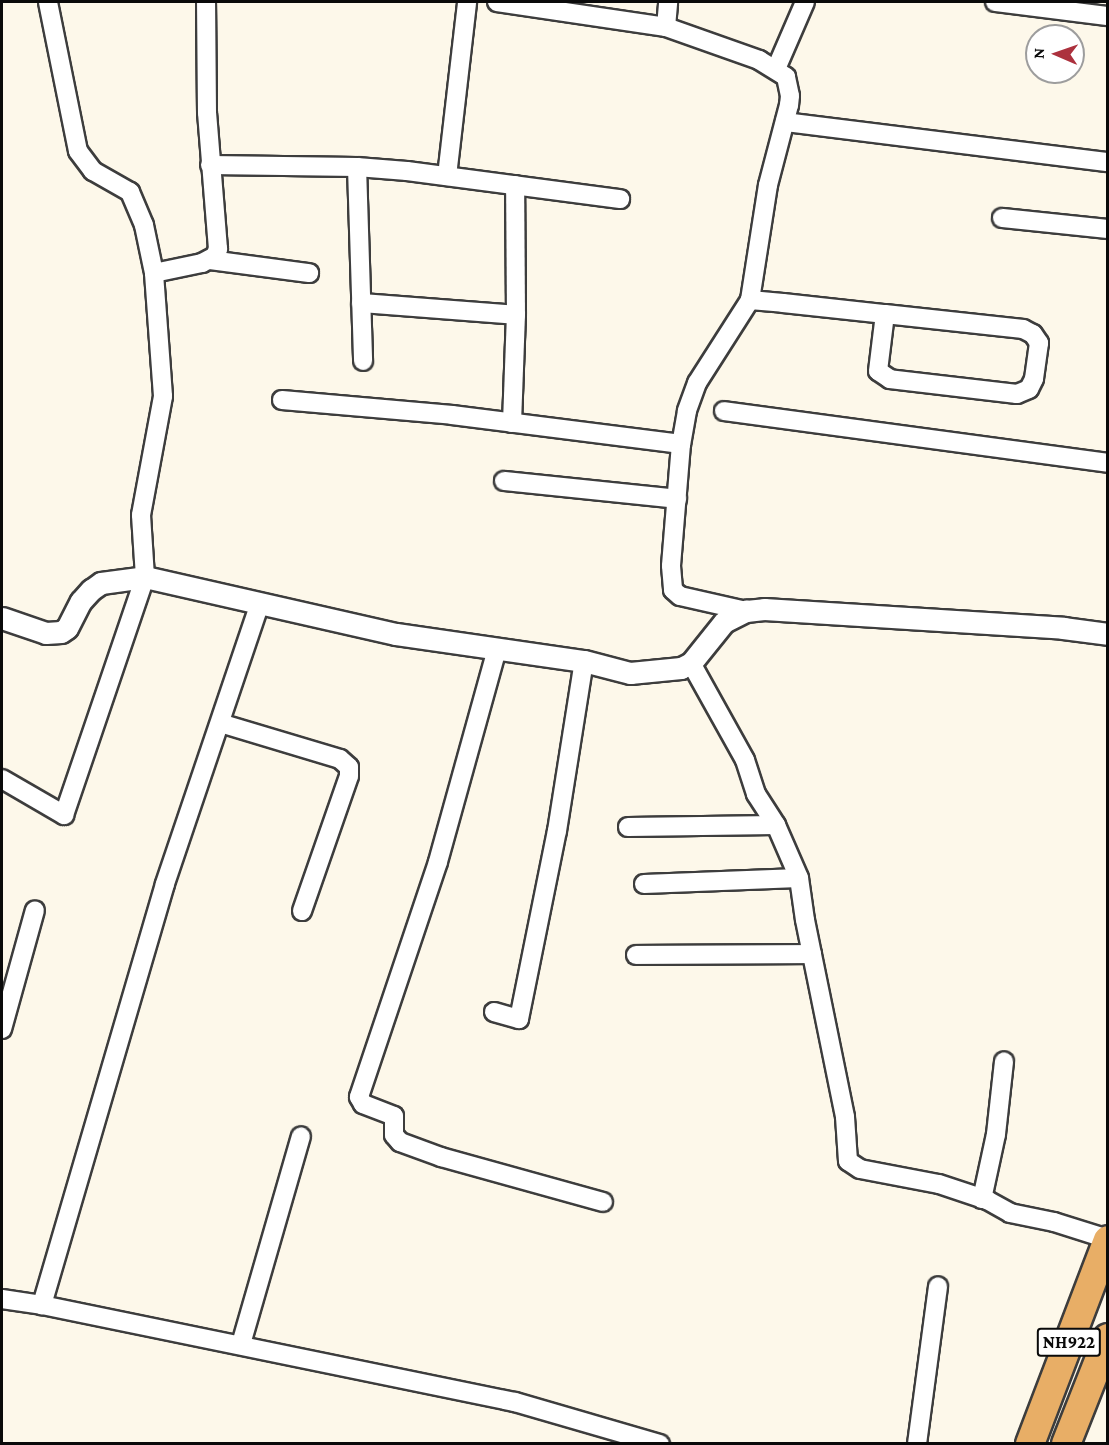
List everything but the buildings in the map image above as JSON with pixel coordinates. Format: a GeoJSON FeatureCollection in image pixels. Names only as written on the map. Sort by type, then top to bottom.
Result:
{"type":"FeatureCollection","features":[{"type":"Feature","properties":{"kind":"highway","name":"NH922"},"geometry":{"type":"LineString","coordinates":[[1030,1443],[1107,1240]]}},
{"type":"Feature","properties":{"kind":"highway","name":"NH922"},"geometry":{"type":"LineString","coordinates":[[1066,1443],[1107,1338]]}},
{"type":"Feature","properties":{"kind":"street"},"geometry":{"type":"LineString","coordinates":[[2,779],[64,814],[145,577],[141,515],[160,421],[164,377],[154,273],[144,225],[130,192],[119,183],[93,171],[78,151],[48,2]]}},
{"type":"Feature","properties":{"kind":"street"},"geometry":{"type":"LineString","coordinates":[[206,2],[210,165],[219,239],[215,256],[210,260]]}},
{"type":"Feature","properties":{"kind":"street"},"geometry":{"type":"LineString","coordinates":[[447,176],[467,2]]}},
{"type":"Feature","properties":{"kind":"street"},"geometry":{"type":"LineString","coordinates":[[497,2],[666,27],[759,60],[786,77],[789,86],[790,96],[768,185],[750,300],[697,383],[687,411],[681,444],[671,574],[673,590],[689,599],[746,611],[775,609],[1063,628],[1107,634]]}},
{"type":"Feature","properties":{"kind":"street"},"geometry":{"type":"LineString","coordinates":[[666,27],[668,2]]}},
{"type":"Feature","properties":{"kind":"street"},"geometry":{"type":"LineString","coordinates":[[776,69],[805,2]]}},
{"type":"Feature","properties":{"kind":"street"},"geometry":{"type":"LineString","coordinates":[[995,2],[1105,11]]}},
{"type":"Feature","properties":{"kind":"street"},"geometry":{"type":"LineString","coordinates":[[784,122],[1107,162]]}},
{"type":"Feature","properties":{"kind":"street"},"geometry":{"type":"LineString","coordinates":[[210,165],[357,167],[447,176],[620,199]]}},
{"type":"Feature","properties":{"kind":"street"},"geometry":{"type":"LineString","coordinates":[[357,167],[363,360]]}},
{"type":"Feature","properties":{"kind":"street"},"geometry":{"type":"LineString","coordinates":[[512,423],[516,315],[515,185]]}},
{"type":"Feature","properties":{"kind":"street"},"geometry":{"type":"LineString","coordinates":[[1002,218],[1107,229]]}},
{"type":"Feature","properties":{"kind":"street"},"geometry":{"type":"LineString","coordinates":[[154,273],[210,260],[309,273]]}},
{"type":"Feature","properties":{"kind":"street"},"geometry":{"type":"LineString","coordinates":[[750,300],[885,314],[1023,329],[1033,334],[1039,343],[1034,379],[1029,388],[1017,393],[890,379],[878,372],[885,314]]}},
{"type":"Feature","properties":{"kind":"street"},"geometry":{"type":"LineString","coordinates":[[362,303],[516,315]]}},
{"type":"Feature","properties":{"kind":"street"},"geometry":{"type":"LineString","coordinates":[[282,400],[512,423],[681,444]]}},
{"type":"Feature","properties":{"kind":"street"},"geometry":{"type":"LineString","coordinates":[[724,411],[1107,463]]}},
{"type":"Feature","properties":{"kind":"street"},"geometry":{"type":"LineString","coordinates":[[504,481],[677,499]]}},
{"type":"Feature","properties":{"kind":"street"},"geometry":{"type":"LineString","coordinates":[[2,618],[46,633],[61,632],[67,628],[81,602],[102,583],[145,577],[396,634],[584,661],[630,673],[670,670],[691,663],[724,622],[746,611]]}},
{"type":"Feature","properties":{"kind":"street"},"geometry":{"type":"LineString","coordinates":[[42,1305],[165,884],[260,603]]}},
{"type":"Feature","properties":{"kind":"street"},"geometry":{"type":"LineString","coordinates":[[497,649],[438,862],[359,1097],[363,1104],[394,1116],[394,1135],[400,1142],[441,1157],[603,1202]]}},
{"type":"Feature","properties":{"kind":"street"},"geometry":{"type":"LineString","coordinates":[[494,1012],[519,1019],[557,831],[584,661]]}},
{"type":"Feature","properties":{"kind":"street"},"geometry":{"type":"LineString","coordinates":[[691,663],[745,760],[756,794],[776,825],[799,878],[845,1117],[848,1161],[855,1168],[939,1184],[982,1199],[1010,1213],[1054,1222],[1107,1240]]}},
{"type":"Feature","properties":{"kind":"street"},"geometry":{"type":"LineString","coordinates":[[220,723],[340,759],[349,767],[349,776],[302,911]]}},
{"type":"Feature","properties":{"kind":"street"},"geometry":{"type":"LineString","coordinates":[[628,827],[776,825]]}},
{"type":"Feature","properties":{"kind":"street"},"geometry":{"type":"LineString","coordinates":[[644,884],[799,878]]}},
{"type":"Feature","properties":{"kind":"street"},"geometry":{"type":"LineString","coordinates":[[2,1029],[35,910]]}},
{"type":"Feature","properties":{"kind":"street"},"geometry":{"type":"LineString","coordinates":[[636,955],[812,954]]}},
{"type":"Feature","properties":{"kind":"street"},"geometry":{"type":"LineString","coordinates":[[982,1199],[996,1134],[1004,1061]]}},
{"type":"Feature","properties":{"kind":"street"},"geometry":{"type":"LineString","coordinates":[[241,1344],[301,1137]]}},
{"type":"Feature","properties":{"kind":"street"},"geometry":{"type":"LineString","coordinates":[[917,1443],[938,1286]]}},
{"type":"Feature","properties":{"kind":"street"},"geometry":{"type":"LineString","coordinates":[[2,1299],[241,1344],[515,1402],[660,1443]]}}]}
